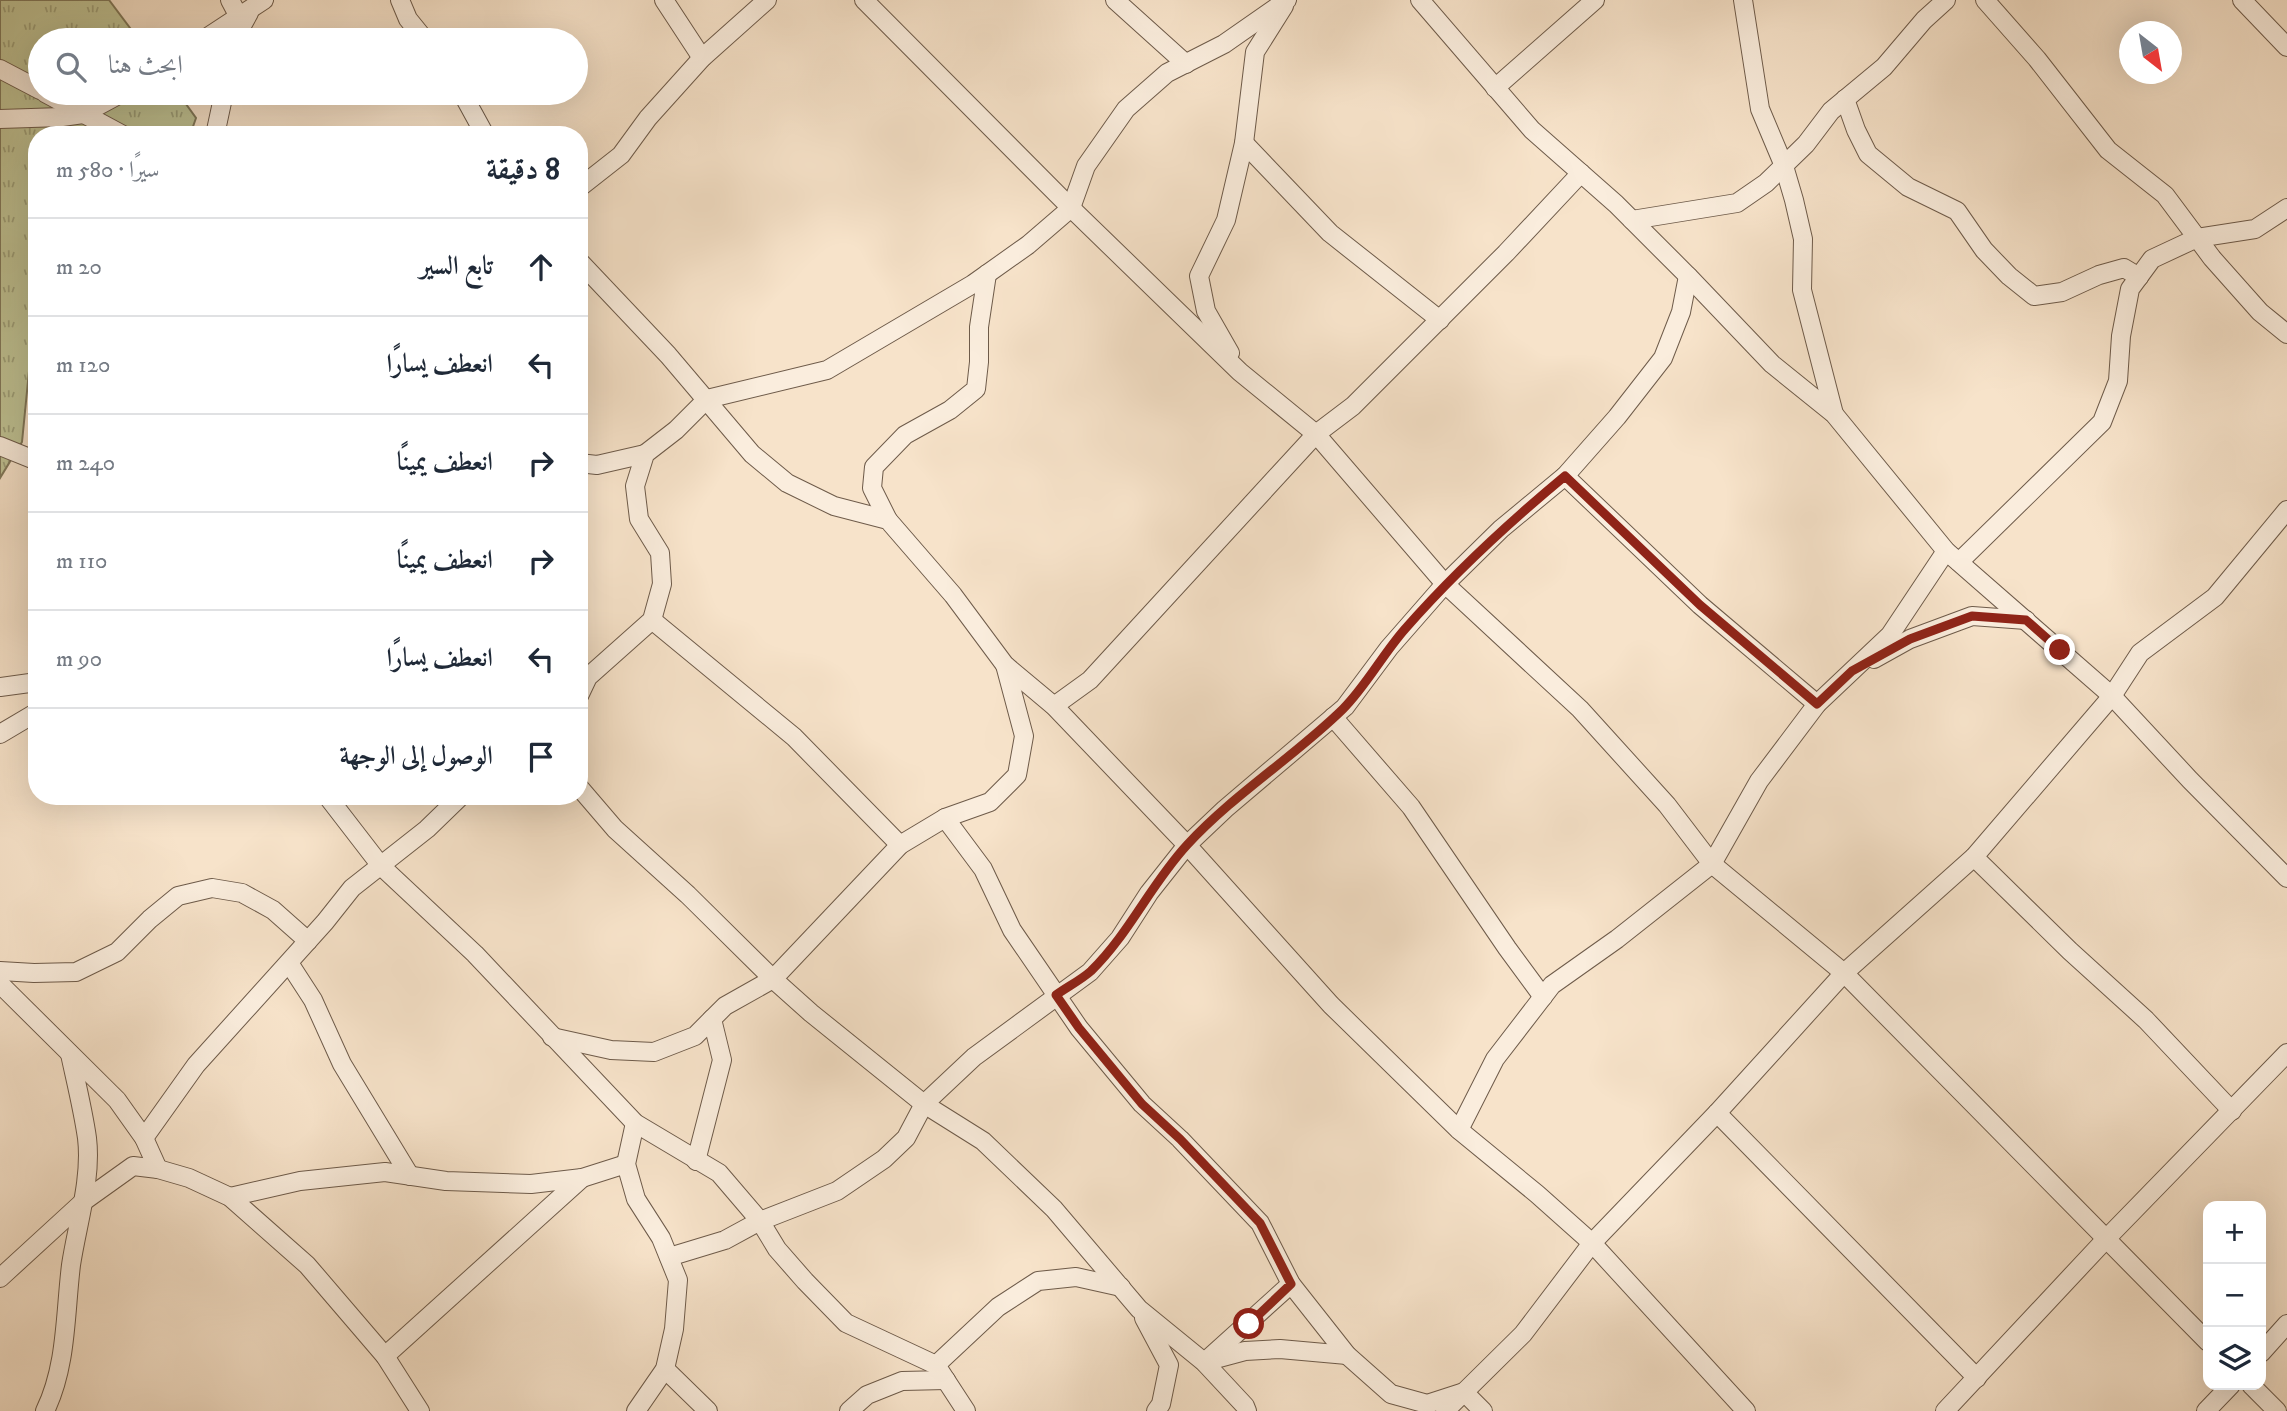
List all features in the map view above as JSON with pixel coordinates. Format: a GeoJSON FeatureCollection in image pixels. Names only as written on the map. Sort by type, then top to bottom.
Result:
{"type":"FeatureCollection","features":[{"type":"Feature","properties":{"kind":"street"},"geometry":{"type":"LineString","coordinates":[[230,0],[252,9]]}},
{"type":"Feature","properties":{"kind":"street"},"geometry":{"type":"LineString","coordinates":[[400,0],[415,28]]}},
{"type":"Feature","properties":{"kind":"street"},"geometry":{"type":"LineString","coordinates":[[664,0],[702,58]]}},
{"type":"Feature","properties":{"kind":"street"},"geometry":{"type":"LineString","coordinates":[[588,181],[621,155],[648,118],[702,58],[767,0]]}},
{"type":"Feature","properties":{"kind":"street"},"geometry":{"type":"LineString","coordinates":[[864,0],[1240,372],[1316,434],[1445,584],[1580,709],[1667,805],[1712,864],[1844,973],[2203,1337]]}},
{"type":"Feature","properties":{"kind":"street"},"geometry":{"type":"LineString","coordinates":[[1115,0],[1186,64]]}},
{"type":"Feature","properties":{"kind":"street"},"geometry":{"type":"LineString","coordinates":[[1240,372],[1206,311],[1199,276],[1226,220],[1244,143],[1255,52],[1288,0]]}},
{"type":"Feature","properties":{"kind":"street"},"geometry":{"type":"LineString","coordinates":[[588,464],[597,465],[645,454],[676,430],[707,399],[827,370],[987,274],[1028,245],[1072,208],[1086,166],[1126,109],[1167,73],[1224,44],[1288,0]]}},
{"type":"Feature","properties":{"kind":"street"},"geometry":{"type":"LineString","coordinates":[[1420,0],[1532,130],[1632,220],[1772,364],[1834,415],[1953,557],[2112,696],[2287,878]]}},
{"type":"Feature","properties":{"kind":"street"},"geometry":{"type":"LineString","coordinates":[[1495,88],[1595,0]]}},
{"type":"Feature","properties":{"kind":"street"},"geometry":{"type":"LineString","coordinates":[[1744,0],[1760,109],[1784,166],[1794,200],[1802,239],[1802,290],[1834,415]]}},
{"type":"Feature","properties":{"kind":"street"},"geometry":{"type":"LineString","coordinates":[[1632,220],[1737,203],[1766,183],[1806,144],[1831,111],[1884,67],[1945,0]]}},
{"type":"Feature","properties":{"kind":"street"},"geometry":{"type":"LineString","coordinates":[[1985,0],[2108,150],[2165,195],[2197,238],[2260,312],[2287,334]]}},
{"type":"Feature","properties":{"kind":"street"},"geometry":{"type":"LineString","coordinates":[[2242,0],[2287,47]]}},
{"type":"Feature","properties":{"kind":"street"},"geometry":{"type":"LineString","coordinates":[[222,28],[252,9]]}},
{"type":"Feature","properties":{"kind":"street"},"geometry":{"type":"LineString","coordinates":[[241,28],[252,9]]}},
{"type":"Feature","properties":{"kind":"street"},"geometry":{"type":"LineString","coordinates":[[0,69],[28,84]]}},
{"type":"Feature","properties":{"kind":"street"},"geometry":{"type":"LineString","coordinates":[[1845,99],[1868,154],[1908,187],[1957,211],[1984,250],[2009,276],[2034,296],[2062,292],[2099,275],[2124,268],[2138,277]]}},
{"type":"Feature","properties":{"kind":"street"},"geometry":{"type":"LineString","coordinates":[[67,105],[106,126]]}},
{"type":"Feature","properties":{"kind":"street"},"geometry":{"type":"LineString","coordinates":[[0,119],[62,117],[83,114],[100,105]]}},
{"type":"Feature","properties":{"kind":"street"},"geometry":{"type":"LineString","coordinates":[[217,126],[221,105]]}},
{"type":"Feature","properties":{"kind":"street"},"geometry":{"type":"LineString","coordinates":[[469,105],[480,126]]}},
{"type":"Feature","properties":{"kind":"street"},"geometry":{"type":"LineString","coordinates":[[1244,143],[1330,233],[1440,320]]}},
{"type":"Feature","properties":{"kind":"street"},"geometry":{"type":"LineString","coordinates":[[1054,706],[1090,680],[1316,434],[1353,406],[1581,173]]}},
{"type":"Feature","properties":{"kind":"street"},"geometry":{"type":"LineString","coordinates":[[1459,1130],[1495,1059],[1552,985],[1712,864],[1759,781],[1817,704],[1890,635],[1953,557],[2102,422],[2118,381],[2121,336],[2130,289],[2152,259],[2197,238],[2255,229],[2287,208]]}},
{"type":"Feature","properties":{"kind":"street"},"geometry":{"type":"LineString","coordinates":[[588,270],[627,309],[752,454],[787,483],[834,506],[888,520]]}},
{"type":"Feature","properties":{"kind":"street"},"geometry":{"type":"LineString","coordinates":[[987,274],[979,327],[976,389],[950,410],[905,435],[874,467],[872,488],[888,520],[953,595],[1005,665],[1054,706],[1187,845],[1331,1005],[1459,1130],[1538,1194],[1592,1243],[1746,1411]]}},
{"type":"Feature","properties":{"kind":"street"},"geometry":{"type":"LineString","coordinates":[[669,1257],[725,1240],[760,1221],[837,1191],[884,1159],[906,1138],[924,1104],[974,1057],[1090,972],[1120,937],[1149,893],[1187,845],[1225,809],[1345,707],[1389,648],[1445,584],[1501,529],[1565,476],[1663,358],[1681,312],[1688,276]]}},
{"type":"Feature","properties":{"kind":"street"},"geometry":{"type":"LineString","coordinates":[[0,446],[28,457]]}},
{"type":"Feature","properties":{"kind":"street"},"geometry":{"type":"LineString","coordinates":[[588,677],[652,620],[662,584],[660,553],[639,519],[635,486],[645,454]]}},
{"type":"Feature","properties":{"kind":"street"},"geometry":{"type":"LineString","coordinates":[[1565,476],[1700,605],[1817,704]]}},
{"type":"Feature","properties":{"kind":"street"},"geometry":{"type":"LineString","coordinates":[[1445,1411],[1523,1334],[1592,1243],[1717,1113],[1844,973],[1974,857],[2112,696],[2140,653],[2215,597],[2287,510]]}},
{"type":"Feature","properties":{"kind":"street"},"geometry":{"type":"LineString","coordinates":[[1852,671],[1910,639],[1972,616],[2026,620]]}},
{"type":"Feature","properties":{"kind":"street"},"geometry":{"type":"LineString","coordinates":[[652,620],[794,737],[900,845]]}},
{"type":"Feature","properties":{"kind":"street"},"geometry":{"type":"LineString","coordinates":[[552,1037],[611,1050],[654,1052],[695,1036],[725,1006],[773,979],[900,845],[945,818],[989,802],[1017,775],[1024,736],[1005,665]]}},
{"type":"Feature","properties":{"kind":"street"},"geometry":{"type":"LineString","coordinates":[[0,687],[28,683]]}},
{"type":"Feature","properties":{"kind":"street"},"geometry":{"type":"LineString","coordinates":[[0,734],[28,717]]}},
{"type":"Feature","properties":{"kind":"street"},"geometry":{"type":"LineString","coordinates":[[1333,717],[1411,807],[1543,997]]}},
{"type":"Feature","properties":{"kind":"street"},"geometry":{"type":"LineString","coordinates":[[588,798],[615,829],[811,1013],[924,1104],[983,1140],[1054,1209],[1139,1309],[1204,1362],[1247,1411]]}},
{"type":"Feature","properties":{"kind":"street"},"geometry":{"type":"LineString","coordinates":[[334,805],[381,866],[475,954],[635,1123],[719,1173],[760,1221],[777,1249],[846,1323],[936,1365],[966,1411]]}},
{"type":"Feature","properties":{"kind":"street"},"geometry":{"type":"LineString","coordinates":[[144,1138],[196,1065],[289,963],[352,888],[427,829],[452,805]]}},
{"type":"Feature","properties":{"kind":"street"},"geometry":{"type":"LineString","coordinates":[[945,818],[983,869],[1012,930],[1079,1028],[1142,1104],[1180,1139],[1260,1223],[1291,1284],[1347,1355],[1391,1394],[1427,1404],[1464,1392]]}},
{"type":"Feature","properties":{"kind":"street"},"geometry":{"type":"LineString","coordinates":[[1974,857],[2070,951],[2146,1020],[2232,1111]]}},
{"type":"Feature","properties":{"kind":"street"},"geometry":{"type":"LineString","coordinates":[[0,971],[76,972],[117,952],[178,896],[212,888],[242,892],[274,910],[308,941]]}},
{"type":"Feature","properties":{"kind":"street"},"geometry":{"type":"LineString","coordinates":[[289,963],[313,1000],[342,1064],[410,1175]]}},
{"type":"Feature","properties":{"kind":"street"},"geometry":{"type":"LineString","coordinates":[[0,984],[117,1100],[144,1138],[158,1169]]}},
{"type":"Feature","properties":{"kind":"street"},"geometry":{"type":"LineString","coordinates":[[696,1161],[722,1060],[712,1019]]}},
{"type":"Feature","properties":{"kind":"street"},"geometry":{"type":"LineString","coordinates":[[1945,1411],[2106,1239],[2287,1053]]}},
{"type":"Feature","properties":{"kind":"street"},"geometry":{"type":"LineString","coordinates":[[45,1411],[51,1398],[65,1335],[72,1264],[83,1201],[87,1140],[70,1054]]}},
{"type":"Feature","properties":{"kind":"street"},"geometry":{"type":"LineString","coordinates":[[1717,1113],[1977,1378]]}},
{"type":"Feature","properties":{"kind":"street"},"geometry":{"type":"LineString","coordinates":[[635,1123],[626,1164],[636,1199],[661,1238],[678,1280],[674,1329],[665,1369],[636,1411]]}},
{"type":"Feature","properties":{"kind":"street"},"geometry":{"type":"LineString","coordinates":[[230,1197],[300,1181],[385,1172],[446,1181],[531,1184],[582,1178],[626,1164]]}},
{"type":"Feature","properties":{"kind":"street"},"geometry":{"type":"LineString","coordinates":[[0,1278],[83,1201],[133,1166],[158,1169],[189,1178],[230,1197],[307,1265],[385,1356],[420,1411]]}},
{"type":"Feature","properties":{"kind":"street"},"geometry":{"type":"LineString","coordinates":[[385,1356],[582,1178]]}},
{"type":"Feature","properties":{"kind":"street"},"geometry":{"type":"LineString","coordinates":[[936,1365],[998,1307],[1038,1281],[1076,1277],[1121,1287]]}},
{"type":"Feature","properties":{"kind":"street"},"geometry":{"type":"LineString","coordinates":[[1204,1362],[1291,1284]]}},
{"type":"Feature","properties":{"kind":"street"},"geometry":{"type":"LineString","coordinates":[[1139,1309],[1168,1365],[1161,1404],[1156,1411]]}},
{"type":"Feature","properties":{"kind":"street"},"geometry":{"type":"LineString","coordinates":[[2266,1347],[2287,1324]]}},
{"type":"Feature","properties":{"kind":"street"},"geometry":{"type":"LineString","coordinates":[[1204,1362],[1245,1351],[1280,1349],[1347,1355]]}},
{"type":"Feature","properties":{"kind":"street"},"geometry":{"type":"LineString","coordinates":[[665,1369],[708,1411]]}},
{"type":"Feature","properties":{"kind":"street"},"geometry":{"type":"LineString","coordinates":[[849,1411],[867,1395],[902,1381],[946,1380]]}},
{"type":"Feature","properties":{"kind":"street"},"geometry":{"type":"LineString","coordinates":[[2206,1411],[2226,1390]]}},
{"type":"Feature","properties":{"kind":"street"},"geometry":{"type":"LineString","coordinates":[[2255,1390],[2277,1411]]}},
{"type":"Feature","properties":{"kind":"street"},"geometry":{"type":"LineString","coordinates":[[1464,1392],[1483,1411]]}},
{"type":"Feature","properties":{"kind":"green space"},"geometry":{"type":"Polygon","coordinates":[[[0,0],[109,0],[130,28],[28,28],[28,105],[187,105],[196,118],[193,126],[28,126],[28,381],[22,442],[0,478],[0,0]]]}},
{"type":"Feature","properties":{"kind":"route"},"geometry":{"type":"LineString","coordinates":[[1249,1324],[1291,1284],[1260,1223],[1180,1139],[1142,1104],[1079,1028],[1056,995],[1090,972],[1120,937],[1149,893],[1187,845],[1225,809],[1345,707],[1389,648],[1445,584],[1501,529],[1565,476],[1700,605],[1817,704],[1852,671],[1910,639],[1972,616],[2026,620],[2060,650]]}}]}
